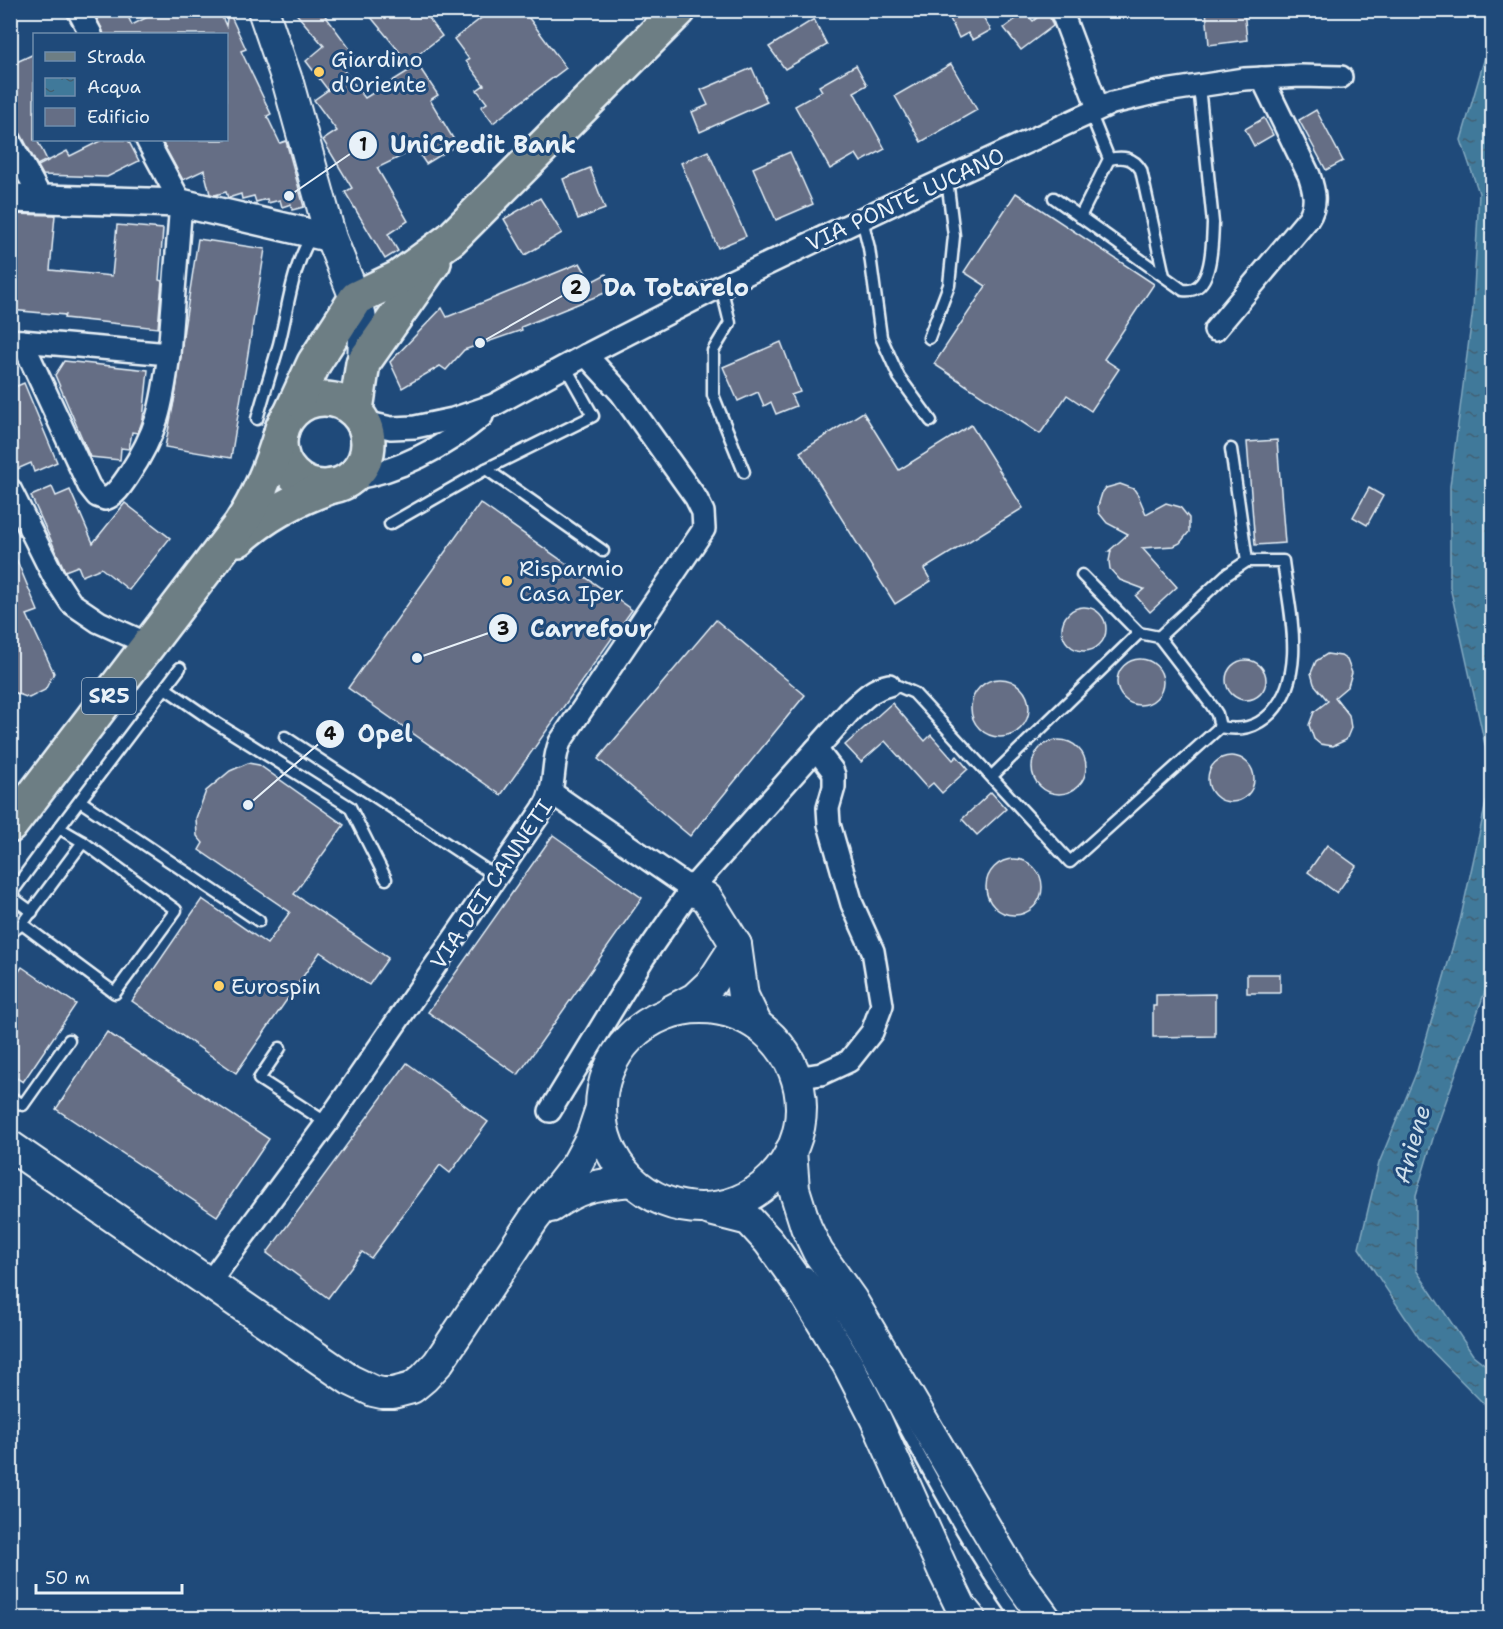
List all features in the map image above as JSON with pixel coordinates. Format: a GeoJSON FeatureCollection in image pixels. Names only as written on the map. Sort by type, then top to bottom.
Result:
{"type":"FeatureCollection","features":[{"type":"Feature","properties":{"kind":"main road"},"geometry":{"type":"LineString","coordinates":[[263,10],[288,83],[322,236],[356,298],[363,328],[360,416]]}},
{"type":"Feature","properties":{"kind":"main road"},"geometry":{"type":"LineString","coordinates":[[210,567],[240,525],[261,490],[276,420],[356,298],[398,278],[451,239],[680,10]]}},
{"type":"Feature","properties":{"kind":"main road"},"geometry":{"type":"LineString","coordinates":[[363,363],[451,239]]}},
{"type":"Feature","properties":{"kind":"main road"},"geometry":{"type":"LineString","coordinates":[[210,567],[262,520],[299,498],[341,483],[359,471],[366,460],[369,447],[368,434],[360,416],[344,402],[330,398],[315,399],[276,420]]}},
{"type":"Feature","properties":{"kind":"main road"},"geometry":{"type":"LineString","coordinates":[[276,420],[283,459],[291,472],[303,482],[317,487],[341,483]]}},
{"type":"Feature","properties":{"kind":"main road","name":"SR5"},"geometry":{"type":"LineString","coordinates":[[10,826],[148,644],[210,567]]}},
{"type":"Feature","properties":{"kind":"main road"},"geometry":{"type":"LineString","coordinates":[[692,889],[708,898],[736,945],[743,996],[757,1025]]}},
{"type":"Feature","properties":{"kind":"main road"},"geometry":{"type":"LineString","coordinates":[[10,1146],[350,1380],[373,1391],[393,1393],[412,1388],[438,1363],[534,1219],[578,1164],[591,1138],[600,1111],[604,1082],[615,1056],[634,1033],[695,998],[712,982],[736,945]]}},
{"type":"Feature","properties":{"kind":"main road"},"geometry":{"type":"LineString","coordinates":[[659,1017],[687,1009],[716,1009],[734,1013],[757,1025],[779,1045],[789,1060],[808,1076],[800,1096],[798,1132],[782,1166],[754,1192],[729,1203],[701,1208]]}},
{"type":"Feature","properties":{"kind":"main road"},"geometry":{"type":"LineString","coordinates":[[600,1111],[606,1142],[622,1170],[647,1193],[682,1206],[734,1214],[749,1220],[769,1242],[799,1284],[848,1365],[876,1419],[944,1572],[970,1618]]}},
{"type":"Feature","properties":{"kind":"main road"},"geometry":{"type":"LineString","coordinates":[[791,1150],[794,1189],[806,1227],[818,1252],[852,1300],[1013,1574],[1045,1618]]}},
{"type":"Feature","properties":{"kind":"main road"},"geometry":{"type":"LineString","coordinates":[[534,1219],[570,1194],[588,1186],[632,1181]]}},
{"type":"Feature","properties":{"kind":"street"},"geometry":{"type":"LineString","coordinates":[[78,10],[90,33]]}},
{"type":"Feature","properties":{"kind":"street"},"geometry":{"type":"LineString","coordinates":[[1061,10],[1094,110]]}},
{"type":"Feature","properties":{"kind":"street","name":"VIA PONTE LUCANO"},"geometry":{"type":"LineString","coordinates":[[360,416],[391,428],[415,427],[453,419],[494,405],[721,286],[1094,110],[1135,97],[1199,86],[1262,78],[1341,77]]}},
{"type":"Feature","properties":{"kind":"street"},"geometry":{"type":"LineString","coordinates":[[1215,330],[1308,219],[1314,207],[1314,191],[1309,175],[1262,78]]}},
{"type":"Feature","properties":{"kind":"street"},"geometry":{"type":"LineString","coordinates":[[10,141],[41,198]]}},
{"type":"Feature","properties":{"kind":"street"},"geometry":{"type":"LineString","coordinates":[[16,341],[89,486],[97,496],[105,499],[113,494],[125,480],[149,442],[159,414],[170,354],[181,203],[148,141]]}},
{"type":"Feature","properties":{"kind":"street"},"geometry":{"type":"LineString","coordinates":[[10,198],[181,203],[322,236]]}},
{"type":"Feature","properties":{"kind":"street"},"geometry":{"type":"LineString","coordinates":[[16,341],[170,354]]}},
{"type":"Feature","properties":{"kind":"street","name":"VIA DEI CANNETI"},"geometry":{"type":"LineString","coordinates":[[209,1283],[327,1123],[543,809],[552,792],[554,761],[560,742],[704,529],[703,512],[696,498],[634,411],[586,355]]}},
{"type":"Feature","properties":{"kind":"street","name":"VIA PONTE LUCANO"},"geometry":{"type":"LineString","coordinates":[[341,483],[380,473],[426,453],[467,428],[494,405]]}},
{"type":"Feature","properties":{"kind":"street"},"geometry":{"type":"LineString","coordinates":[[10,489],[54,578],[71,603],[92,618],[148,644]]}},
{"type":"Feature","properties":{"kind":"street"},"geometry":{"type":"LineString","coordinates":[[550,1111],[644,957],[692,889],[863,698],[880,686],[889,685]]}},
{"type":"Feature","properties":{"kind":"street"},"geometry":{"type":"LineString","coordinates":[[808,1076],[841,1066],[855,1055],[872,1032],[882,1005],[873,951],[852,904],[830,824],[828,808],[834,787],[834,775],[816,749]]}},
{"type":"Feature","properties":{"kind":"street"},"geometry":{"type":"LineString","coordinates":[[552,792],[692,889]]}},
{"type":"Feature","properties":{"kind":"lane"},"geometry":{"type":"LineString","coordinates":[[1054,198],[1183,290],[1197,289],[1205,280],[1213,223],[1199,86]]}},
{"type":"Feature","properties":{"kind":"lane"},"geometry":{"type":"LineString","coordinates":[[1080,217],[1109,159],[1094,110]]}},
{"type":"Feature","properties":{"kind":"lane"},"geometry":{"type":"LineString","coordinates":[[1109,159],[1120,157],[1130,159],[1141,170],[1164,276]]}},
{"type":"Feature","properties":{"kind":"lane"},"geometry":{"type":"LineString","coordinates":[[929,338],[949,285],[954,236],[947,179]]}},
{"type":"Feature","properties":{"kind":"lane"},"geometry":{"type":"LineString","coordinates":[[862,219],[869,248],[881,337],[899,377],[931,421]]}},
{"type":"Feature","properties":{"kind":"lane"},"geometry":{"type":"LineString","coordinates":[[276,420],[279,343],[292,278],[304,247],[322,236]]}},
{"type":"Feature","properties":{"kind":"lane"},"geometry":{"type":"LineString","coordinates":[[721,286],[730,323],[713,351],[713,395],[744,472]]}},
{"type":"Feature","properties":{"kind":"lane"},"geometry":{"type":"LineString","coordinates":[[390,524],[486,468],[593,416],[565,366]]}},
{"type":"Feature","properties":{"kind":"lane"},"geometry":{"type":"LineString","coordinates":[[1231,449],[1247,561]]}},
{"type":"Feature","properties":{"kind":"lane"},"geometry":{"type":"LineString","coordinates":[[486,468],[603,551]]}},
{"type":"Feature","properties":{"kind":"lane"},"geometry":{"type":"LineString","coordinates":[[1159,637],[1226,574],[1247,561],[1283,561],[1292,634],[1293,664],[1285,693],[1265,718],[1248,727],[1230,729],[1220,727]]}},
{"type":"Feature","properties":{"kind":"lane"},"geometry":{"type":"LineString","coordinates":[[1082,575],[1139,633],[1159,637],[1212,706],[1220,727]]}},
{"type":"Feature","properties":{"kind":"lane"},"geometry":{"type":"LineString","coordinates":[[992,776],[1139,633]]}},
{"type":"Feature","properties":{"kind":"lane"},"geometry":{"type":"LineString","coordinates":[[32,912],[10,896],[180,668]]}},
{"type":"Feature","properties":{"kind":"lane"},"geometry":{"type":"LineString","coordinates":[[889,685],[914,693],[1070,862],[1220,727]]}},
{"type":"Feature","properties":{"kind":"lane"},"geometry":{"type":"LineString","coordinates":[[165,688],[350,807],[386,879]]}},
{"type":"Feature","properties":{"kind":"lane"},"geometry":{"type":"LineString","coordinates":[[285,737],[497,877]]}},
{"type":"Feature","properties":{"kind":"lane"},"geometry":{"type":"LineString","coordinates":[[80,801],[259,921]]}},
{"type":"Feature","properties":{"kind":"lane"},"geometry":{"type":"LineString","coordinates":[[22,924],[115,993],[176,910],[83,842],[59,828]]}},
{"type":"Feature","properties":{"kind":"lane"},"geometry":{"type":"LineString","coordinates":[[10,933],[32,912],[83,842]]}},
{"type":"Feature","properties":{"kind":"lane"},"geometry":{"type":"LineString","coordinates":[[10,1097],[23,1105],[69,1040]]}},
{"type":"Feature","properties":{"kind":"lane"},"geometry":{"type":"LineString","coordinates":[[280,1048],[259,1079],[327,1123]]}},
{"type":"Feature","properties":{"kind":"lane"},"geometry":{"type":"LineString","coordinates":[[749,1220],[776,1238],[837,1309],[870,1362],[942,1497],[989,1577],[1018,1618]]}},
{"type":"Feature","properties":{"kind":"water"},"geometry":{"type":"Polygon","coordinates":[[[1492,33],[1492,776],[1450,587],[1450,486],[1473,309],[1479,193],[1461,140],[1492,33]]]}},
{"type":"Feature","properties":{"kind":"water","name":"Aniene"},"geometry":{"type":"Polygon","coordinates":[[[1492,776],[1492,959],[1489,980],[1434,1135],[1416,1195],[1416,1270],[1473,1355],[1492,1370],[1492,1409],[1483,1403],[1419,1338],[1359,1248],[1379,1163],[1417,1071],[1460,921],[1492,776]]]}},
{"type":"Feature","properties":{"kind":"building"},"geometry":{"type":"Polygon","coordinates":[[[93,10],[125,10],[132,25],[161,10],[219,10],[226,26],[228,10],[246,49],[241,51],[271,114],[267,116],[280,143],[286,141],[304,207],[292,210],[291,204],[282,207],[280,200],[268,203],[267,199],[256,202],[254,196],[242,199],[241,194],[228,198],[226,192],[210,194],[204,170],[183,180],[162,141],[228,141],[228,33],[104,33],[93,10]]]}},
{"type":"Feature","properties":{"kind":"building"},"geometry":{"type":"Polygon","coordinates":[[[293,10],[321,10],[356,57],[342,68],[365,98],[418,65],[438,95],[430,100],[457,145],[426,164],[416,149],[377,168],[408,221],[388,234],[398,251],[385,259],[345,192],[352,188],[323,140],[337,131],[314,100],[328,90],[306,61],[324,46],[293,10]]]}},
{"type":"Feature","properties":{"kind":"building"},"geometry":{"type":"Polygon","coordinates":[[[365,10],[423,10],[442,36],[408,62],[365,10]]]}},
{"type":"Feature","properties":{"kind":"building"},"geometry":{"type":"Polygon","coordinates":[[[492,10],[523,10],[566,68],[493,123],[481,107],[487,103],[477,90],[484,85],[466,61],[469,59],[454,39],[492,10]]]}},
{"type":"Feature","properties":{"kind":"building"},"geometry":{"type":"Polygon","coordinates":[[[946,10],[979,10],[991,30],[973,40],[968,33],[959,38],[946,10]]]}},
{"type":"Feature","properties":{"kind":"building"},"geometry":{"type":"Polygon","coordinates":[[[1047,10],[1053,26],[1021,50],[1004,28],[1025,12],[1033,21],[1047,10]]]}},
{"type":"Feature","properties":{"kind":"building"},"geometry":{"type":"Polygon","coordinates":[[[1206,10],[1244,10],[1247,40],[1209,45],[1206,10]]]}},
{"type":"Feature","properties":{"kind":"building"},"geometry":{"type":"Polygon","coordinates":[[[814,19],[827,45],[785,69],[769,47],[814,19]]]}},
{"type":"Feature","properties":{"kind":"building"},"geometry":{"type":"Polygon","coordinates":[[[33,54],[33,141],[38,141],[47,160],[37,165],[21,134],[10,128],[10,65],[33,54]]]}},
{"type":"Feature","properties":{"kind":"building"},"geometry":{"type":"Polygon","coordinates":[[[951,64],[977,110],[921,142],[895,96],[951,64]]]}},
{"type":"Feature","properties":{"kind":"building"},"geometry":{"type":"Polygon","coordinates":[[[856,65],[867,85],[854,92],[885,149],[861,162],[856,154],[830,169],[795,106],[822,91],[819,86],[856,65]]]}},
{"type":"Feature","properties":{"kind":"building"},"geometry":{"type":"Polygon","coordinates":[[[752,68],[767,102],[700,132],[692,112],[708,105],[701,90],[752,68]]]}},
{"type":"Feature","properties":{"kind":"building"},"geometry":{"type":"Polygon","coordinates":[[[1316,110],[1343,161],[1326,170],[1299,120],[1316,110]]]}},
{"type":"Feature","properties":{"kind":"building"},"geometry":{"type":"Polygon","coordinates":[[[1264,118],[1273,135],[1254,146],[1245,129],[1264,118]]]}},
{"type":"Feature","properties":{"kind":"building"},"geometry":{"type":"Polygon","coordinates":[[[100,141],[129,141],[139,161],[107,177],[43,175],[38,166],[67,151],[70,156],[100,141]]]}},
{"type":"Feature","properties":{"kind":"building"},"geometry":{"type":"Polygon","coordinates":[[[708,151],[746,236],[718,248],[681,163],[708,151]]]}},
{"type":"Feature","properties":{"kind":"building"},"geometry":{"type":"Polygon","coordinates":[[[790,152],[813,204],[776,220],[753,168],[790,152]]]}},
{"type":"Feature","properties":{"kind":"building"},"geometry":{"type":"Polygon","coordinates":[[[590,168],[605,209],[578,219],[563,179],[590,168]]]}},
{"type":"Feature","properties":{"kind":"building"},"geometry":{"type":"Polygon","coordinates":[[[1016,193],[1154,284],[1104,359],[1119,369],[1091,411],[1067,395],[1040,434],[934,364],[986,286],[964,272],[1016,193]]]}},
{"type":"Feature","properties":{"kind":"building"},"geometry":{"type":"Polygon","coordinates":[[[540,198],[562,233],[525,255],[504,219],[540,198]]]}},
{"type":"Feature","properties":{"kind":"building"},"geometry":{"type":"Polygon","coordinates":[[[10,214],[55,215],[50,270],[112,276],[117,225],[163,229],[158,328],[10,310],[10,214]]]}},
{"type":"Feature","properties":{"kind":"building"},"geometry":{"type":"Polygon","coordinates":[[[198,239],[265,249],[231,458],[165,447],[176,391],[198,239]]]}},
{"type":"Feature","properties":{"kind":"building"},"geometry":{"type":"Polygon","coordinates":[[[580,263],[591,282],[606,274],[612,290],[521,327],[522,330],[464,350],[446,370],[440,366],[402,388],[390,362],[442,308],[447,317],[580,263]]]}},
{"type":"Feature","properties":{"kind":"building"},"geometry":{"type":"Polygon","coordinates":[[[781,342],[800,392],[791,395],[796,406],[776,414],[771,402],[764,406],[758,392],[738,401],[723,367],[781,342]]]}},
{"type":"Feature","properties":{"kind":"building"},"geometry":{"type":"Polygon","coordinates":[[[64,361],[148,370],[143,419],[138,433],[132,432],[129,449],[121,448],[120,460],[90,457],[55,375],[64,361]]]}},
{"type":"Feature","properties":{"kind":"building"},"geometry":{"type":"Polygon","coordinates":[[[24,383],[57,462],[34,472],[31,463],[15,470],[10,460],[10,389],[24,383]]]}},
{"type":"Feature","properties":{"kind":"building"},"geometry":{"type":"Polygon","coordinates":[[[863,412],[899,470],[971,425],[1023,508],[924,569],[931,581],[895,604],[800,452],[863,412]]]}},
{"type":"Feature","properties":{"kind":"building"},"geometry":{"type":"Polygon","coordinates":[[[1277,440],[1285,543],[1255,545],[1247,442],[1277,440]]]}},
{"type":"Feature","properties":{"kind":"building"},"geometry":{"type":"Polygon","coordinates":[[[1120,484],[1134,489],[1146,514],[1166,503],[1180,507],[1189,518],[1189,532],[1180,543],[1174,546],[1142,548],[1177,587],[1150,612],[1136,596],[1144,589],[1120,580],[1110,569],[1111,551],[1109,551],[1128,534],[1107,523],[1099,513],[1098,506],[1106,488],[1120,484]]]}},
{"type":"Feature","properties":{"kind":"building"},"geometry":{"type":"Polygon","coordinates":[[[52,487],[56,496],[70,490],[93,543],[125,503],[170,538],[129,590],[101,568],[82,576],[78,566],[65,571],[31,496],[52,487]]]}},
{"type":"Feature","properties":{"kind":"building"},"geometry":{"type":"Polygon","coordinates":[[[1369,488],[1383,496],[1367,525],[1353,517],[1369,488]]]}},
{"type":"Feature","properties":{"kind":"building"},"geometry":{"type":"Polygon","coordinates":[[[480,503],[632,610],[501,795],[348,688],[480,503]]]}},
{"type":"Feature","properties":{"kind":"building"},"geometry":{"type":"Polygon","coordinates":[[[10,544],[38,611],[27,615],[54,673],[45,690],[29,698],[10,691],[10,544]]]}},
{"type":"Feature","properties":{"kind":"building"},"geometry":{"type":"Polygon","coordinates":[[[1084,607],[1100,613],[1106,629],[1100,645],[1084,651],[1068,645],[1062,629],[1068,613],[1084,607]]]}},
{"type":"Feature","properties":{"kind":"building"},"geometry":{"type":"Polygon","coordinates":[[[716,620],[805,695],[690,836],[598,759],[716,620]]]}},
{"type":"Feature","properties":{"kind":"building"},"geometry":{"type":"Polygon","coordinates":[[[1327,654],[1341,656],[1347,660],[1352,673],[1348,686],[1335,697],[1349,715],[1351,728],[1346,740],[1333,746],[1320,744],[1314,739],[1309,725],[1314,712],[1328,701],[1314,684],[1311,673],[1316,661],[1327,654]]]}},
{"type":"Feature","properties":{"kind":"building"},"geometry":{"type":"Polygon","coordinates":[[[1140,659],[1156,666],[1163,682],[1156,698],[1140,705],[1124,698],[1117,682],[1124,666],[1140,659]]]}},
{"type":"Feature","properties":{"kind":"building"},"geometry":{"type":"Polygon","coordinates":[[[1246,660],[1254,661],[1260,666],[1265,672],[1265,688],[1260,694],[1254,699],[1246,700],[1238,699],[1232,694],[1227,688],[1226,680],[1227,672],[1232,666],[1238,661],[1246,660]]]}},
{"type":"Feature","properties":{"kind":"building"},"geometry":{"type":"Polygon","coordinates":[[[994,679],[1006,679],[1021,687],[1029,702],[1029,714],[1021,729],[1006,737],[994,737],[979,729],[971,714],[971,702],[979,687],[994,679]]]}},
{"type":"Feature","properties":{"kind":"building"},"geometry":{"type":"Polygon","coordinates":[[[892,703],[925,741],[931,735],[953,760],[957,756],[968,769],[942,793],[933,783],[927,788],[885,741],[861,762],[845,745],[892,703]]]}},
{"type":"Feature","properties":{"kind":"building"},"geometry":{"type":"Polygon","coordinates":[[[1059,740],[1069,742],[1078,748],[1084,757],[1086,767],[1084,777],[1078,786],[1069,792],[1059,794],[1049,792],[1040,786],[1034,777],[1032,767],[1034,757],[1040,748],[1049,742],[1059,740]]]}},
{"type":"Feature","properties":{"kind":"building"},"geometry":{"type":"Polygon","coordinates":[[[1231,756],[1247,763],[1254,779],[1247,795],[1231,802],[1215,795],[1208,779],[1215,763],[1231,756]]]}},
{"type":"Feature","properties":{"kind":"building"},"geometry":{"type":"Polygon","coordinates":[[[248,763],[259,765],[344,825],[294,894],[388,958],[369,985],[320,952],[236,1073],[132,1001],[202,899],[267,944],[290,912],[199,850],[203,843],[197,836],[196,818],[206,791],[230,771],[248,763]]]}},
{"type":"Feature","properties":{"kind":"building"},"geometry":{"type":"Polygon","coordinates":[[[991,792],[1006,809],[977,835],[962,819],[991,792]]]}},
{"type":"Feature","properties":{"kind":"building"},"geometry":{"type":"Polygon","coordinates":[[[553,835],[642,898],[518,1075],[428,1012],[553,835]]]}},
{"type":"Feature","properties":{"kind":"building"},"geometry":{"type":"Polygon","coordinates":[[[1327,845],[1356,866],[1337,893],[1308,872],[1327,845]]]}},
{"type":"Feature","properties":{"kind":"building"},"geometry":{"type":"Polygon","coordinates":[[[1008,859],[1020,859],[1030,863],[1038,871],[1042,887],[1038,903],[1030,911],[1020,915],[1008,915],[998,911],[990,903],[986,893],[986,881],[990,871],[998,863],[1008,859]]]}},
{"type":"Feature","properties":{"kind":"building"},"geometry":{"type":"Polygon","coordinates":[[[22,967],[76,1004],[23,1082],[10,1074],[10,984],[22,967]]]}},
{"type":"Feature","properties":{"kind":"building"},"geometry":{"type":"Polygon","coordinates":[[[1247,974],[1280,974],[1280,993],[1247,993],[1247,974]]]}},
{"type":"Feature","properties":{"kind":"building"},"geometry":{"type":"Polygon","coordinates":[[[1215,994],[1215,1036],[1153,1037],[1153,1006],[1156,1006],[1156,995],[1215,994]]]}},
{"type":"Feature","properties":{"kind":"building"},"geometry":{"type":"Polygon","coordinates":[[[107,1032],[269,1139],[217,1216],[56,1109],[107,1032]]]}},
{"type":"Feature","properties":{"kind":"building"},"geometry":{"type":"Polygon","coordinates":[[[407,1063],[488,1122],[450,1173],[440,1165],[371,1258],[362,1252],[328,1298],[267,1253],[407,1063]]]}},
{"type":"Feature","properties":{"kind":"place","name":"Giardino d'Oriente"},"geometry":{"type":"Point","coordinates":[319,72]}},
{"type":"Feature","properties":{"kind":"place","name":"UniCredit Bank"},"geometry":{"type":"Point","coordinates":[289,196]}},
{"type":"Feature","properties":{"kind":"place","name":"Da Totarelo"},"geometry":{"type":"Point","coordinates":[480,343]}},
{"type":"Feature","properties":{"kind":"place","name":"Risparmio Casa Iper"},"geometry":{"type":"Point","coordinates":[507,581]}},
{"type":"Feature","properties":{"kind":"place","name":"Carrefour"},"geometry":{"type":"Point","coordinates":[417,658]}},
{"type":"Feature","properties":{"kind":"place","name":"Opel"},"geometry":{"type":"Point","coordinates":[248,805]}},
{"type":"Feature","properties":{"kind":"place","name":"Eurospin"},"geometry":{"type":"Point","coordinates":[219,986]}}]}
